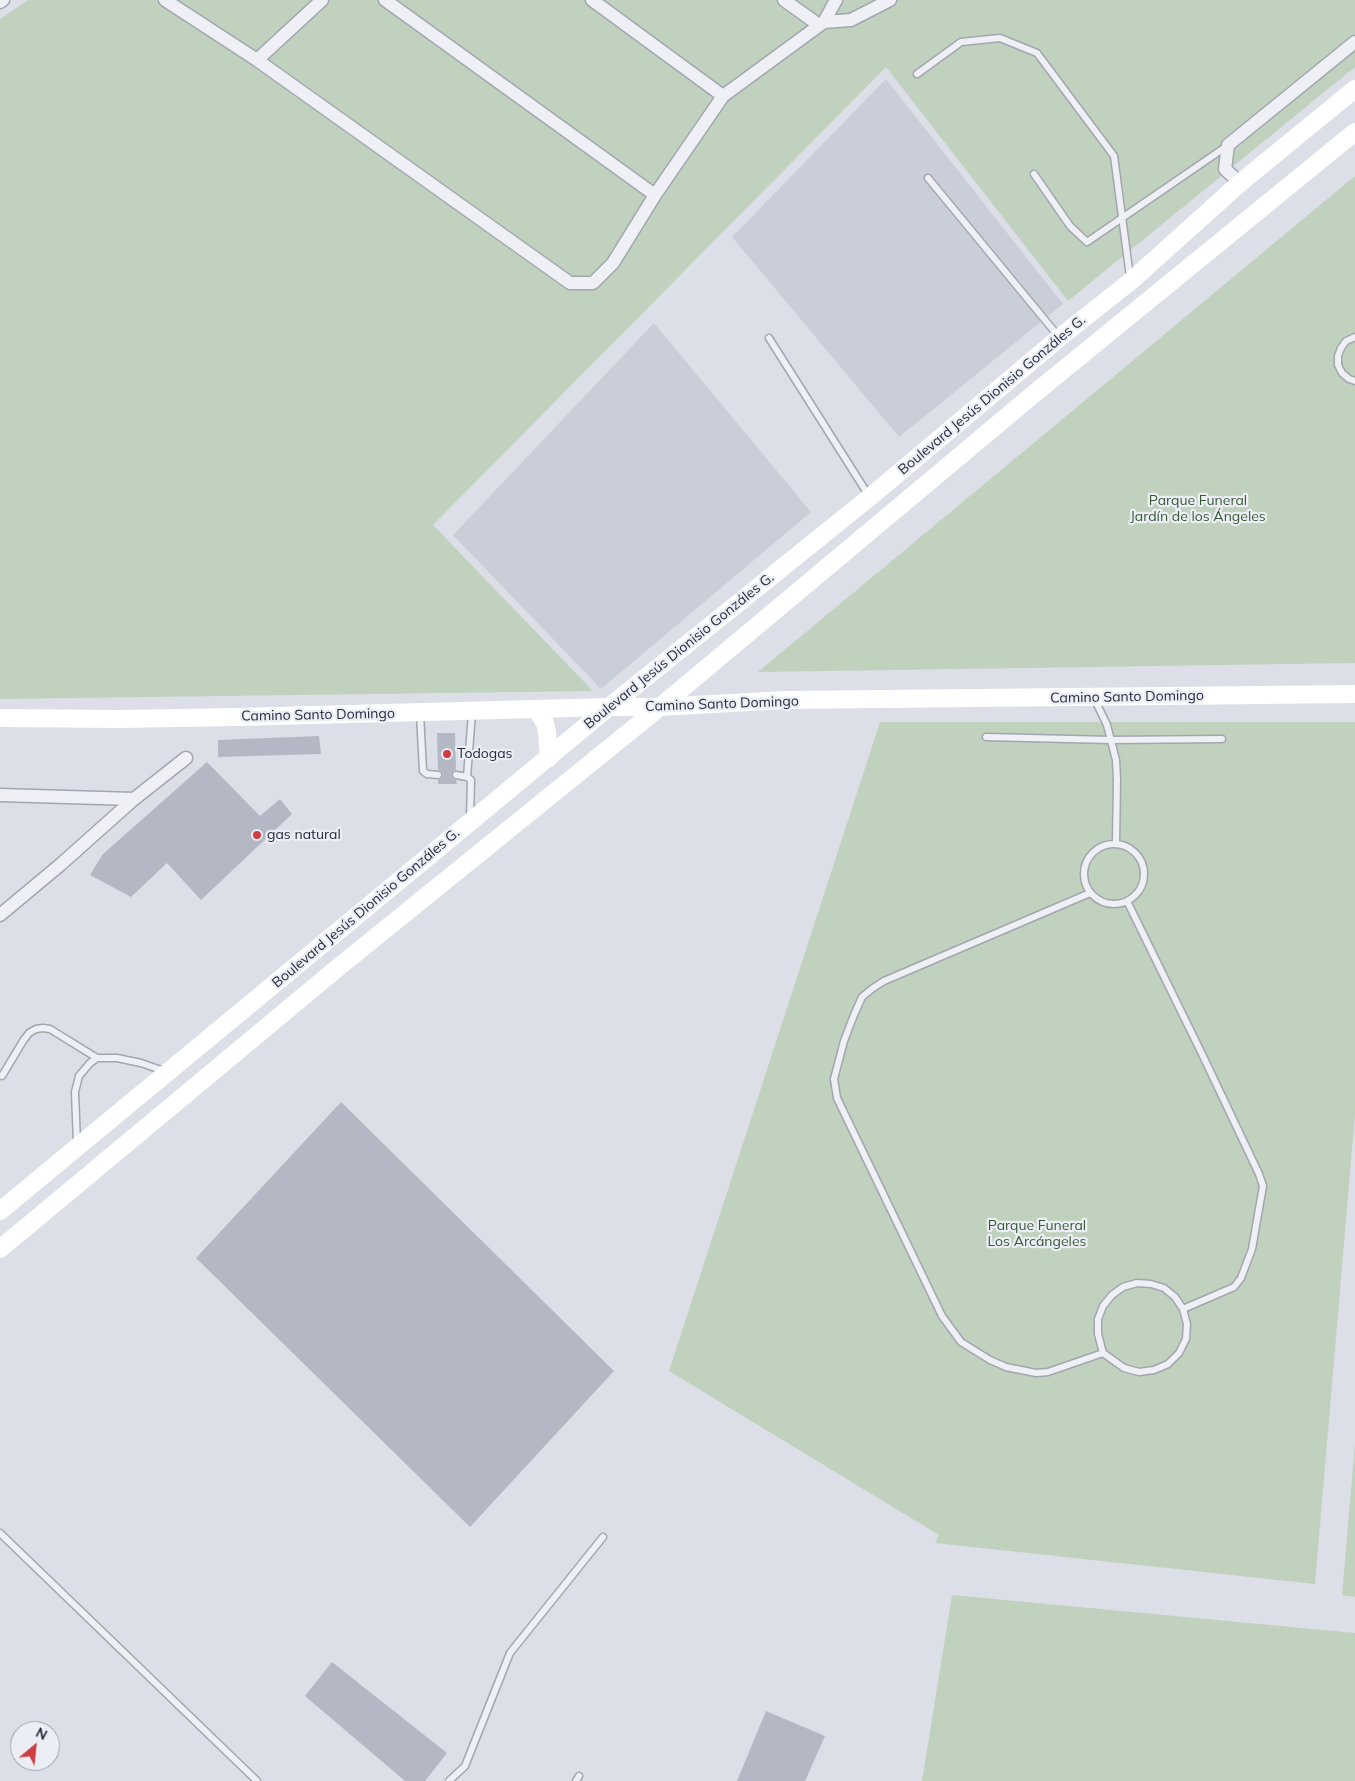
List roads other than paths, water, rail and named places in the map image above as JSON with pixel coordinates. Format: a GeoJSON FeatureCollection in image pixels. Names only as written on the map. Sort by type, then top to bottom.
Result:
{"type":"FeatureCollection","features":[{"type":"Feature","properties":{"kind":"main road","name":"Boulevard Jesús Dionisio Gonzáles G."},"geometry":{"type":"LineString","coordinates":[[0,1210],[609,707],[870,497],[1059,338],[1131,281],[1240,183],[1355,89]]}},
{"type":"Feature","properties":{"kind":"main road","name":"Boulevard Jesús Dionisio Gonzáles G."},"geometry":{"type":"LineString","coordinates":[[0,1249],[335,970],[660,707],[1035,393],[1355,132]]}},
{"type":"Feature","properties":{"kind":"main road","name":"Camino Santo Domingo"},"geometry":{"type":"LineString","coordinates":[[0,718],[118,719],[420,713],[660,707],[784,700],[1355,694]]}},
{"type":"Feature","properties":{"kind":"main road"},"geometry":{"type":"LineString","coordinates":[[536,709],[545,723],[549,758]]}},
{"type":"Feature","properties":{"kind":"street"},"geometry":{"type":"LineString","coordinates":[[165,0],[258,60],[570,283],[593,283],[613,263],[655,195],[724,96],[822,24],[836,0]]}},
{"type":"Feature","properties":{"kind":"street"},"geometry":{"type":"LineString","coordinates":[[258,60],[322,0]]}},
{"type":"Feature","properties":{"kind":"street"},"geometry":{"type":"LineString","coordinates":[[385,0],[655,195]]}},
{"type":"Feature","properties":{"kind":"street"},"geometry":{"type":"LineString","coordinates":[[592,0],[724,96]]}},
{"type":"Feature","properties":{"kind":"street"},"geometry":{"type":"LineString","coordinates":[[784,0],[822,24],[851,20],[890,0]]}},
{"type":"Feature","properties":{"kind":"street"},"geometry":{"type":"LineString","coordinates":[[1240,183],[1225,169],[1228,145],[1355,42]]}},
{"type":"Feature","properties":{"kind":"street"},"geometry":{"type":"LineString","coordinates":[[0,914],[60,865],[134,799],[186,758]]}},
{"type":"Feature","properties":{"kind":"street"},"geometry":{"type":"LineString","coordinates":[[0,795],[134,799]]}},
{"type":"Feature","properties":{"kind":"lane"},"geometry":{"type":"LineString","coordinates":[[917,74],[961,42],[1000,38],[1037,53],[1114,156],[1131,281]]}},
{"type":"Feature","properties":{"kind":"lane"},"geometry":{"type":"LineString","coordinates":[[1034,174],[1070,226],[1087,242],[1228,145]]}},
{"type":"Feature","properties":{"kind":"lane"},"geometry":{"type":"LineString","coordinates":[[928,178],[1059,338]]}},
{"type":"Feature","properties":{"kind":"lane"},"geometry":{"type":"LineString","coordinates":[[1355,337],[1346,341],[1340,348],[1338,365],[1342,373],[1355,381]]}},
{"type":"Feature","properties":{"kind":"lane"},"geometry":{"type":"LineString","coordinates":[[769,338],[870,497]]}},
{"type":"Feature","properties":{"kind":"lane"},"geometry":{"type":"LineString","coordinates":[[1093,697],[1107,725],[1116,760],[1116,843]]}},
{"type":"Feature","properties":{"kind":"lane"},"geometry":{"type":"LineString","coordinates":[[470,823],[471,783],[468,777],[472,711]]}},
{"type":"Feature","properties":{"kind":"lane"},"geometry":{"type":"LineString","coordinates":[[420,713],[420,744],[423,771],[427,774],[438,775]]}},
{"type":"Feature","properties":{"kind":"lane"},"geometry":{"type":"LineString","coordinates":[[986,737],[1111,740],[1222,739]]}},
{"type":"Feature","properties":{"kind":"lane"},"geometry":{"type":"LineString","coordinates":[[456,775],[468,777]]}},
{"type":"Feature","properties":{"kind":"lane"},"geometry":{"type":"LineString","coordinates":[[1116,843],[1134,851],[1144,868],[1144,878],[1141,888],[1135,896],[1117,904],[1108,904],[1090,894],[1085,885],[1084,865],[1089,855],[1096,848],[1105,844],[1116,843]]}},
{"type":"Feature","properties":{"kind":"lane"},"geometry":{"type":"LineString","coordinates":[[1090,894],[884,980],[862,997],[844,1041],[834,1078],[838,1098],[942,1316],[961,1342],[983,1356],[1006,1367],[1036,1373],[1048,1372],[1103,1353]]}},
{"type":"Feature","properties":{"kind":"lane"},"geometry":{"type":"LineString","coordinates":[[1127,901],[1202,1054],[1263,1186],[1252,1249],[1241,1278],[1234,1287],[1183,1309]]}},
{"type":"Feature","properties":{"kind":"lane"},"geometry":{"type":"LineString","coordinates":[[2,1076],[29,1033],[43,1028],[50,1029],[97,1058]]}},
{"type":"Feature","properties":{"kind":"lane"},"geometry":{"type":"LineString","coordinates":[[77,1147],[75,1101],[79,1076],[85,1067],[97,1058],[107,1057],[126,1059],[167,1073]]}},
{"type":"Feature","properties":{"kind":"lane"},"geometry":{"type":"LineString","coordinates":[[1136,1283],[1151,1284],[1164,1288],[1175,1297],[1183,1309],[1187,1324],[1186,1339],[1179,1353],[1168,1364],[1154,1370],[1139,1372],[1124,1368],[1103,1353],[1098,1334],[1098,1320],[1103,1306],[1112,1295],[1123,1287],[1136,1283]]}},
{"type":"Feature","properties":{"kind":"lane"},"geometry":{"type":"LineString","coordinates":[[0,1533],[256,1781]]}},
{"type":"Feature","properties":{"kind":"lane"},"geometry":{"type":"LineString","coordinates":[[449,1781],[466,1766],[510,1653],[602,1536]]}},
{"type":"Feature","properties":{"kind":"place","name":"Todogas"},"geometry":{"type":"Point","coordinates":[447,754]}},
{"type":"Feature","properties":{"kind":"place","name":"gas natural"},"geometry":{"type":"Point","coordinates":[257,835]}},
{"type":"Feature","properties":{"kind":"park label","name":"Parque Funeral Jardín de los Ángeles"},"geometry":{"type":"Point","coordinates":[1198,510]}},
{"type":"Feature","properties":{"kind":"park label","name":"Parque Funeral Los Arcángeles"},"geometry":{"type":"Point","coordinates":[1037,1234]}}]}
